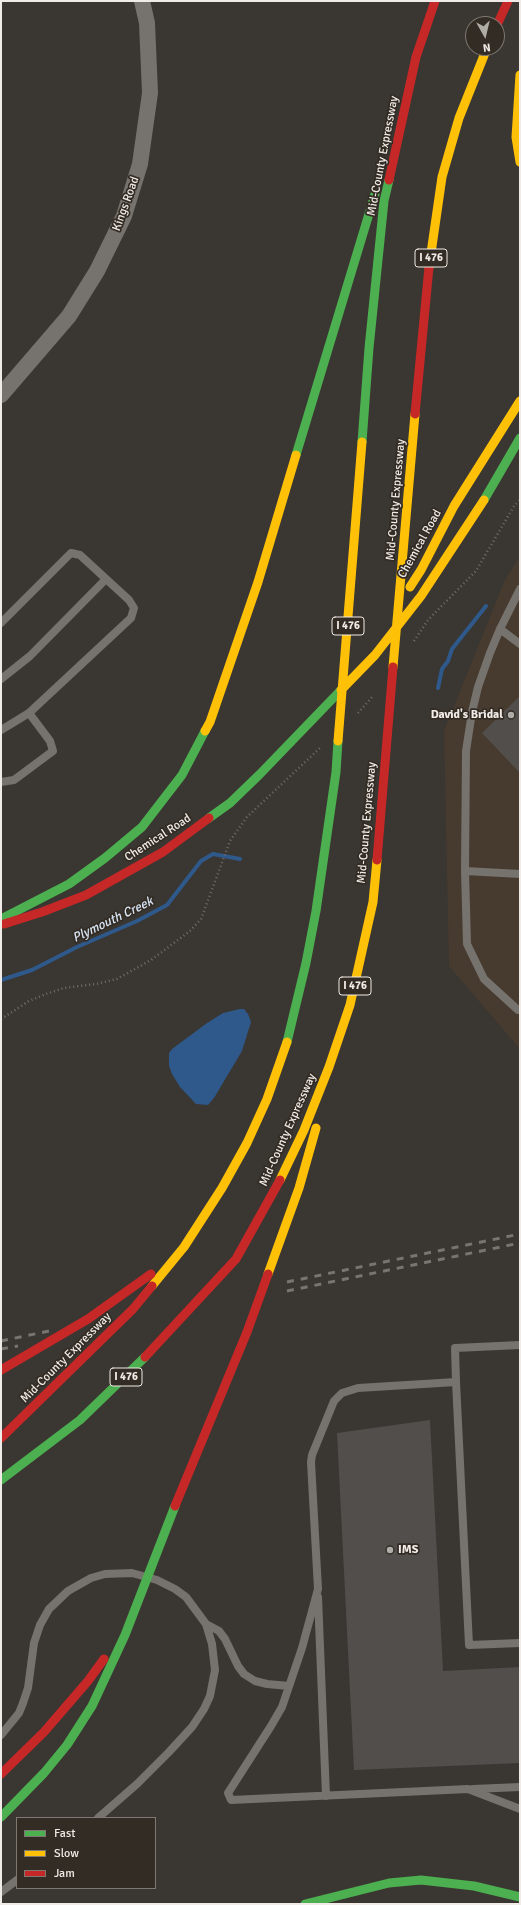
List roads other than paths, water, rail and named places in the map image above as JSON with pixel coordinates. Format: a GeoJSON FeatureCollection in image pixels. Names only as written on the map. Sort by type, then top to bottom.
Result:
{"type":"FeatureCollection","features":[{"type":"Feature","properties":{"kind":"main road","name":"Mid-County Expressway"},"geometry":{"type":"LineString","coordinates":[[1,1438],[133,1309],[184,1247],[222,1188],[247,1143],[267,1099],[284,1052],[306,963],[316,911],[336,772],[370,348],[384,201],[416,57],[435,1]]}},
{"type":"Feature","properties":{"kind":"main road"},"geometry":{"type":"LineString","coordinates":[[501,16],[508,1]]}},
{"type":"Feature","properties":{"kind":"main road","name":"Mid-County Expressway"},"geometry":{"type":"LineString","coordinates":[[1,1480],[80,1420],[124,1380],[236,1259],[283,1175],[304,1130],[329,1067],[350,1005],[373,902],[425,304],[442,177],[459,118],[484,56]]}},
{"type":"Feature","properties":{"kind":"main road"},"geometry":{"type":"LineString","coordinates":[[1,919],[69,884],[105,858],[142,827],[182,775],[210,722],[258,582],[416,57]]}},
{"type":"Feature","properties":{"kind":"main road"},"geometry":{"type":"LineString","coordinates":[[520,75],[516,137],[520,162]]}},
{"type":"Feature","properties":{"kind":"main road","name":"Chemical Road"},"geometry":{"type":"LineString","coordinates":[[389,618],[421,570],[454,506],[520,401]]}},
{"type":"Feature","properties":{"kind":"main road","name":"Chemical Road"},"geometry":{"type":"LineString","coordinates":[[1,925],[42,912],[86,895],[163,852],[230,803],[375,655],[422,596],[474,517],[520,438]]}},
{"type":"Feature","properties":{"kind":"main road","name":"Chemical Road"},"geometry":{"type":"LineString","coordinates":[[302,730],[356,661]]}},
{"type":"Feature","properties":{"kind":"main road"},"geometry":{"type":"LineString","coordinates":[[1,1817],[44,1773],[67,1745],[92,1706],[116,1656],[156,1551],[247,1332],[299,1188],[313,1141],[329,1067]]}},
{"type":"Feature","properties":{"kind":"main road"},"geometry":{"type":"LineString","coordinates":[[1,1370],[88,1319],[139,1284],[184,1247]]}},
{"type":"Feature","properties":{"kind":"main road"},"geometry":{"type":"LineString","coordinates":[[1,1774],[44,1732],[88,1682],[113,1646],[136,1603]]}},
{"type":"Feature","properties":{"kind":"main road"},"geometry":{"type":"LineString","coordinates":[[305,1904],[405,1880],[443,1881],[487,1888],[520,1897]]}},
{"type":"Feature","properties":{"kind":"main road"},"geometry":{"type":"LineString","coordinates":[[443,1881],[479,1892],[498,1902]]}},
{"type":"Feature","properties":{"kind":"street","name":"Kings Road"},"geometry":{"type":"LineString","coordinates":[[1,395],[69,316],[97,271],[124,216],[140,164],[150,93],[147,23],[142,1]]}},
{"type":"Feature","properties":{"kind":"lane"},"geometry":{"type":"LineString","coordinates":[[1,623],[71,553],[80,555],[129,600],[134,608],[131,618],[29,713],[1,730]]}},
{"type":"Feature","properties":{"kind":"lane"},"geometry":{"type":"LineString","coordinates":[[1,679],[30,656],[106,579]]}},
{"type":"Feature","properties":{"kind":"lane"},"geometry":{"type":"LineString","coordinates":[[519,1011],[484,979],[467,944],[465,872],[466,751],[478,687],[500,629],[520,589]]}},
{"type":"Feature","properties":{"kind":"lane"},"geometry":{"type":"LineString","coordinates":[[500,629],[520,644]]}},
{"type":"Feature","properties":{"kind":"lane"},"geometry":{"type":"LineString","coordinates":[[1,782],[14,780],[53,751],[50,741],[29,713]]}},
{"type":"Feature","properties":{"kind":"lane"},"geometry":{"type":"LineString","coordinates":[[465,872],[520,874]]}},
{"type":"Feature","properties":{"kind":"lane"},"geometry":{"type":"LineString","coordinates":[[520,1345],[455,1348],[469,1645],[520,1643]]}},
{"type":"Feature","properties":{"kind":"lane"},"geometry":{"type":"LineString","coordinates":[[326,1796],[318,1590],[311,1462],[312,1455],[334,1401],[342,1393],[358,1388],[456,1382]]}},
{"type":"Feature","properties":{"kind":"lane"},"geometry":{"type":"LineString","coordinates":[[1,1735],[19,1713],[23,1703],[28,1688],[34,1643],[44,1617],[57,1600],[78,1584],[91,1578],[117,1573],[132,1573],[157,1580],[176,1589],[186,1597],[206,1624],[212,1644],[215,1670],[214,1685],[204,1709],[192,1727],[136,1784],[99,1817]]}},
{"type":"Feature","properties":{"kind":"lane"},"geometry":{"type":"LineString","coordinates":[[318,1590],[302,1648],[282,1707],[228,1793],[231,1800],[520,1787]]}},
{"type":"Feature","properties":{"kind":"lane"},"geometry":{"type":"LineString","coordinates":[[206,1624],[219,1631],[244,1674],[256,1681],[266,1684],[289,1686]]}},
{"type":"Feature","properties":{"kind":"lane"},"geometry":{"type":"LineString","coordinates":[[468,1789],[520,1810]]}},
{"type":"Feature","properties":{"kind":"lane"},"geometry":{"type":"LineString","coordinates":[[1,1892],[16,1881]]}},
{"type":"Feature","properties":{"kind":"water"},"geometry":{"type":"Polygon","coordinates":[[[244,1009],[251,1022],[242,1051],[214,1098],[208,1105],[196,1104],[180,1087],[172,1074],[169,1066],[169,1053],[172,1049],[207,1023],[223,1013],[244,1009]]]}},
{"type":"Feature","properties":{"kind":"waterway","name":"Plymouth Creek"},"geometry":{"type":"LineString","coordinates":[[438,688],[442,669],[448,661],[452,649],[486,606]]}},
{"type":"Feature","properties":{"kind":"waterway","name":"Plymouth Creek"},"geometry":{"type":"LineString","coordinates":[[1,980],[32,970],[77,947],[137,921],[167,905],[201,861],[213,854],[240,859]]}},
{"type":"Feature","properties":{"kind":"railway"},"geometry":{"type":"LineString","coordinates":[[287,1282],[520,1234]]}},
{"type":"Feature","properties":{"kind":"railway"},"geometry":{"type":"LineString","coordinates":[[287,1291],[520,1243]]}},
{"type":"Feature","properties":{"kind":"railway"},"geometry":{"type":"LineString","coordinates":[[1,1341],[49,1331]]}},
{"type":"Feature","properties":{"kind":"railway"},"geometry":{"type":"LineString","coordinates":[[1,1349],[18,1346]]}},
{"type":"Feature","properties":{"kind":"place","name":"David's Bridal"},"geometry":{"type":"Point","coordinates":[511,715]}},
{"type":"Feature","properties":{"kind":"place","name":"IMS"},"geometry":{"type":"Point","coordinates":[390,1550]}}]}
